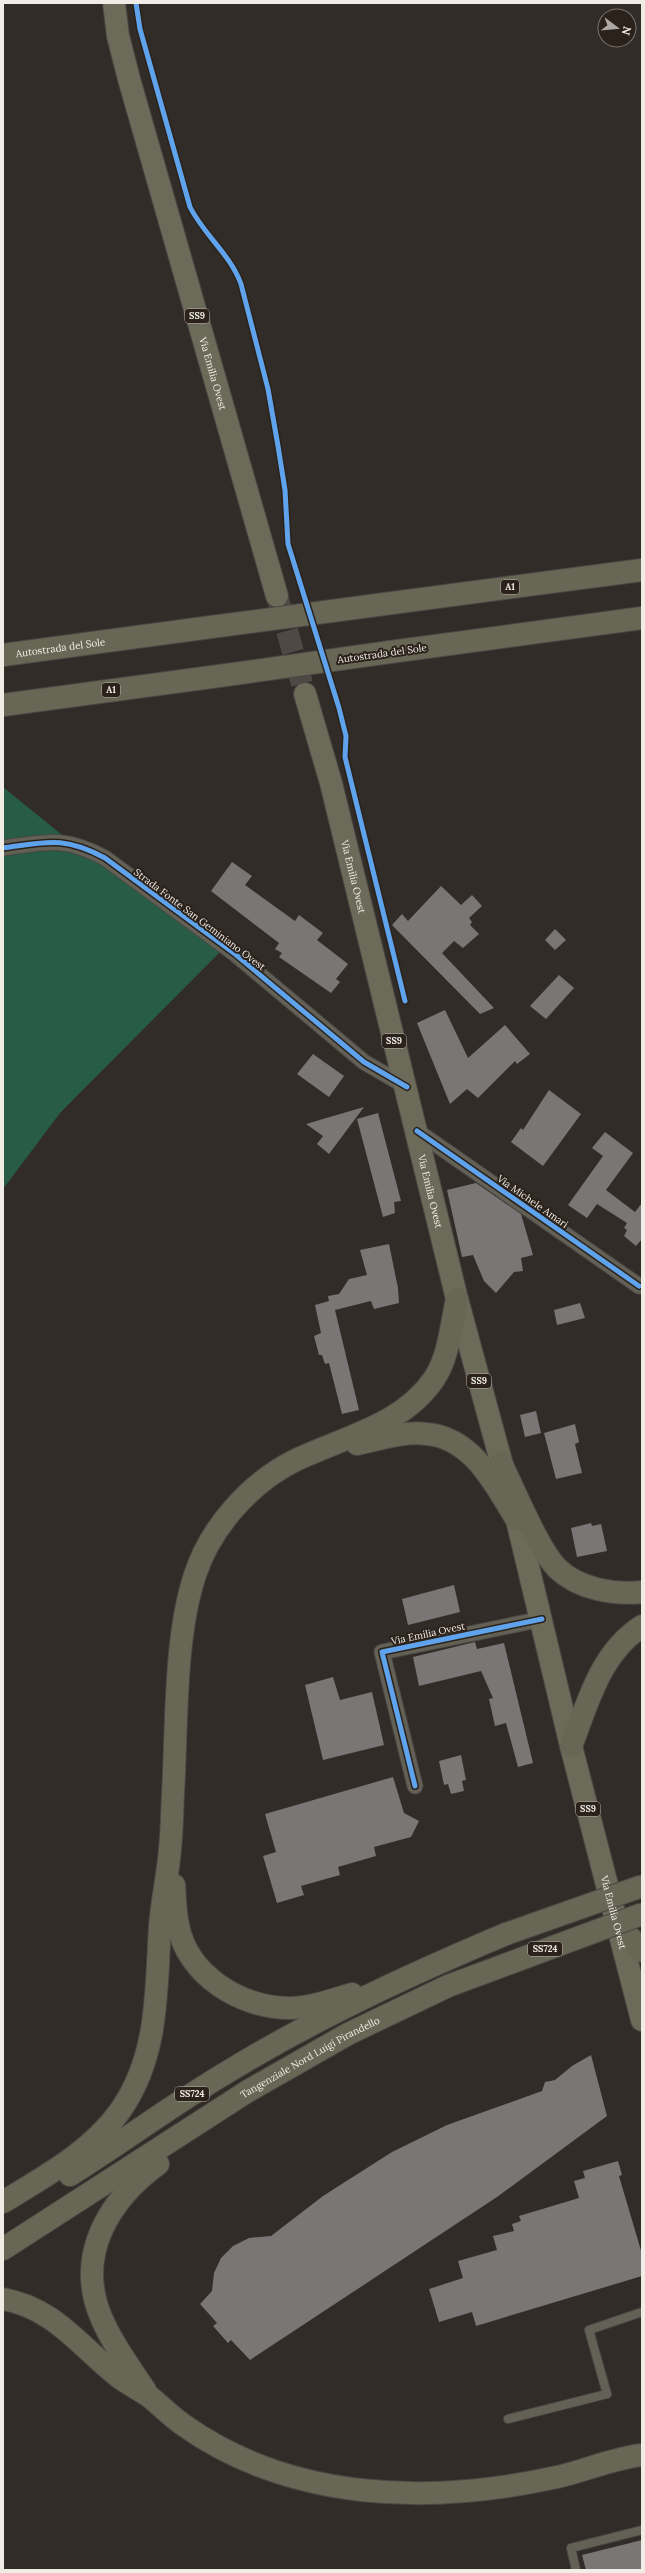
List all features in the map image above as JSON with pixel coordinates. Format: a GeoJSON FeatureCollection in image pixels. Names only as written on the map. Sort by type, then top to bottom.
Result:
{"type":"FeatureCollection","features":[{"type":"Feature","properties":{"kind":"highway","name":"Autostrada del Sole"},"geometry":{"type":"LineString","coordinates":[[3,655],[642,570]]}},
{"type":"Feature","properties":{"kind":"highway","name":"Autostrada del Sole"},"geometry":{"type":"LineString","coordinates":[[3,705],[642,618]]}},
{"type":"Feature","properties":{"kind":"highway"},"geometry":{"type":"LineString","coordinates":[[3,2202],[71,2158],[98,2137],[118,2114],[138,2081],[146,2060],[155,2020],[161,1921],[170,1849],[184,1618],[196,1572],[214,1536],[240,1502],[274,1473],[315,1452],[390,1419],[410,1407],[425,1392],[437,1375],[444,1355],[457,1300]]}},
{"type":"Feature","properties":{"kind":"highway"},"geometry":{"type":"LineString","coordinates":[[315,1452],[402,1435],[426,1433],[443,1437],[473,1456],[517,1520]]}},
{"type":"Feature","properties":{"kind":"highway"},"geometry":{"type":"LineString","coordinates":[[501,1463],[543,1546],[558,1569],[581,1583],[605,1591],[642,1592]]}},
{"type":"Feature","properties":{"kind":"highway"},"geometry":{"type":"LineString","coordinates":[[571,1746],[602,1670],[614,1651],[642,1626]]}},
{"type":"Feature","properties":{"kind":"highway"},"geometry":{"type":"LineString","coordinates":[[170,1849],[178,1926],[187,1948],[200,1967],[226,1991],[266,2006],[291,2008],[390,1984]]}},
{"type":"Feature","properties":{"kind":"highway","name":"SS724"},"geometry":{"type":"LineString","coordinates":[[3,2217],[230,2070],[390,1984],[506,1934],[642,1886]]}},
{"type":"Feature","properties":{"kind":"highway","name":"Tangenziale Nord Luigi Pirandello"},"geometry":{"type":"LineString","coordinates":[[3,2249],[248,2091],[348,2034],[448,1986],[642,1914]]}},
{"type":"Feature","properties":{"kind":"highway"},"geometry":{"type":"LineString","coordinates":[[617,1923],[642,1951]]}},
{"type":"Feature","properties":{"kind":"highway"},"geometry":{"type":"LineString","coordinates":[[150,2398],[114,2345],[100,2316],[94,2292],[92,2268],[96,2244],[108,2215],[128,2188],[166,2158],[203,2135],[248,2091]]}},
{"type":"Feature","properties":{"kind":"highway"},"geometry":{"type":"LineString","coordinates":[[3,2299],[31,2307],[59,2323],[120,2378],[150,2398],[183,2425],[250,2462],[302,2480],[341,2488],[388,2493],[438,2494],[493,2489],[557,2477],[639,2454]]}},
{"type":"Feature","properties":{"kind":"main road","name":"SS9"},"geometry":{"type":"LineString","coordinates":[[101,3],[118,36]]}},
{"type":"Feature","properties":{"kind":"main road","name":"SS9"},"geometry":{"type":"LineString","coordinates":[[114,3],[118,36]]}},
{"type":"Feature","properties":{"kind":"main road","name":"Via Emilia Ovest"},"geometry":{"type":"LineString","coordinates":[[118,36],[278,596]]}},
{"type":"Feature","properties":{"kind":"main road","name":"Via Emilia Ovest"},"geometry":{"type":"LineString","coordinates":[[305,694],[331,783],[407,1086],[457,1300],[517,1520],[542,1619],[571,1746],[642,2020]]}},
{"type":"Feature","properties":{"kind":"street","name":"Strada Fonte San Geminiano Ovest"},"geometry":{"type":"LineString","coordinates":[[3,848],[64,842],[83,846],[104,858],[235,954],[364,1062],[407,1086]]}},
{"type":"Feature","properties":{"kind":"street","name":"Via Michele Amari"},"geometry":{"type":"LineString","coordinates":[[417,1131],[640,1286]]}},
{"type":"Feature","properties":{"kind":"street","name":"Via Emilia Ovest"},"geometry":{"type":"LineString","coordinates":[[415,1786],[382,1652],[542,1619]]}},
{"type":"Feature","properties":{"kind":"lane"},"geometry":{"type":"LineString","coordinates":[[508,2419],[607,2394],[589,2330],[642,2312]]}},
{"type":"Feature","properties":{"kind":"lane"},"geometry":{"type":"LineString","coordinates":[[576,2570],[571,2548],[642,2530]]}},
{"type":"Feature","properties":{"kind":"green space"},"geometry":{"type":"Polygon","coordinates":[[[3,787],[67,839],[220,952],[60,1113],[3,1189],[3,787]]]}},
{"type":"Feature","properties":{"kind":"building"},"geometry":{"type":"Polygon","coordinates":[[[232,862],[252,876],[245,885],[295,921],[299,915],[323,933],[317,940],[348,964],[336,979],[340,982],[331,993],[279,957],[282,953],[275,949],[279,943],[211,891],[232,862]]]}},
{"type":"Feature","properties":{"kind":"building"},"geometry":{"type":"Polygon","coordinates":[[[441,886],[461,905],[472,895],[482,906],[469,918],[472,922],[470,925],[479,934],[463,948],[454,941],[442,953],[494,1008],[480,1014],[392,925],[402,914],[408,921],[441,886]]]}},
{"type":"Feature","properties":{"kind":"building"},"geometry":{"type":"Polygon","coordinates":[[[555,929],[566,940],[555,950],[545,940],[555,929]]]}},
{"type":"Feature","properties":{"kind":"building"},"geometry":{"type":"Polygon","coordinates":[[[559,975],[574,988],[546,1019],[530,1006],[559,975]]]}},
{"type":"Feature","properties":{"kind":"building"},"geometry":{"type":"Polygon","coordinates":[[[445,1010],[468,1058],[505,1025],[530,1054],[517,1064],[515,1061],[478,1098],[467,1089],[450,1104],[417,1023],[445,1010]]]}},
{"type":"Feature","properties":{"kind":"building"},"geometry":{"type":"Polygon","coordinates":[[[313,1054],[344,1076],[329,1097],[297,1074],[313,1054]]]}},
{"type":"Feature","properties":{"kind":"building"},"geometry":{"type":"Polygon","coordinates":[[[549,1090],[581,1114],[543,1166],[511,1142],[521,1128],[523,1130],[549,1090]]]}},
{"type":"Feature","properties":{"kind":"building"},"geometry":{"type":"Polygon","coordinates":[[[364,1107],[329,1154],[317,1144],[323,1136],[306,1124],[364,1107]]]}},
{"type":"Feature","properties":{"kind":"building"},"geometry":{"type":"Polygon","coordinates":[[[378,1113],[401,1201],[394,1202],[395,1213],[383,1217],[357,1119],[378,1113]]]}},
{"type":"Feature","properties":{"kind":"building"},"geometry":{"type":"Polygon","coordinates":[[[605,1132],[633,1153],[606,1190],[635,1212],[642,1203],[642,1239],[636,1246],[624,1236],[627,1230],[624,1228],[627,1223],[597,1204],[587,1218],[568,1205],[603,1156],[592,1148],[605,1132]]]}},
{"type":"Feature","properties":{"kind":"building"},"geometry":{"type":"Polygon","coordinates":[[[476,1183],[521,1214],[533,1255],[521,1258],[523,1271],[514,1272],[496,1293],[484,1281],[473,1255],[462,1257],[447,1190],[476,1183]]]}},
{"type":"Feature","properties":{"kind":"building"},"geometry":{"type":"Polygon","coordinates":[[[389,1244],[398,1288],[399,1303],[374,1309],[371,1301],[335,1310],[359,1410],[342,1414],[329,1363],[325,1364],[322,1355],[319,1355],[314,1336],[321,1333],[315,1305],[329,1301],[328,1296],[339,1294],[349,1279],[367,1275],[360,1250],[389,1244]]]}},
{"type":"Feature","properties":{"kind":"building"},"geometry":{"type":"Polygon","coordinates":[[[580,1303],[585,1318],[557,1325],[554,1310],[580,1303]]]}},
{"type":"Feature","properties":{"kind":"building"},"geometry":{"type":"Polygon","coordinates":[[[536,1411],[541,1433],[525,1437],[520,1415],[536,1411]]]}},
{"type":"Feature","properties":{"kind":"building"},"geometry":{"type":"Polygon","coordinates":[[[575,1424],[579,1442],[575,1444],[582,1473],[556,1479],[544,1433],[575,1424]]]}},
{"type":"Feature","properties":{"kind":"building"},"geometry":{"type":"Polygon","coordinates":[[[591,1523],[592,1526],[601,1524],[607,1551],[577,1557],[571,1528],[591,1523]]]}},
{"type":"Feature","properties":{"kind":"building"},"geometry":{"type":"Polygon","coordinates":[[[454,1585],[460,1612],[408,1625],[402,1599],[454,1585]]]}},
{"type":"Feature","properties":{"kind":"building"},"geometry":{"type":"Polygon","coordinates":[[[475,1642],[477,1649],[504,1643],[533,1763],[518,1767],[506,1723],[495,1726],[489,1699],[493,1698],[481,1671],[419,1686],[413,1657],[475,1642]]]}},
{"type":"Feature","properties":{"kind":"building"},"geometry":{"type":"Polygon","coordinates":[[[333,1677],[340,1700],[372,1692],[384,1745],[323,1760],[305,1685],[333,1677]]]}},
{"type":"Feature","properties":{"kind":"building"},"geometry":{"type":"Polygon","coordinates":[[[461,1755],[466,1780],[462,1781],[464,1791],[451,1794],[448,1784],[444,1785],[439,1761],[461,1755]]]}},
{"type":"Feature","properties":{"kind":"building"},"geometry":{"type":"Polygon","coordinates":[[[393,1777],[404,1813],[419,1821],[411,1837],[374,1847],[376,1856],[338,1867],[340,1875],[301,1886],[304,1895],[277,1903],[263,1856],[276,1852],[265,1814],[393,1777]]]}},
{"type":"Feature","properties":{"kind":"building"},"geometry":{"type":"Polygon","coordinates":[[[591,2055],[607,2116],[497,2197],[250,2360],[231,2340],[228,2343],[213,2326],[217,2323],[200,2304],[212,2291],[214,2273],[221,2258],[233,2246],[249,2238],[271,2236],[323,2196],[392,2152],[447,2125],[542,2091],[545,2082],[555,2080],[572,2066],[591,2055]]]}},
{"type":"Feature","properties":{"kind":"building"},"geometry":{"type":"Polygon","coordinates":[[[618,2161],[622,2175],[619,2176],[642,2254],[642,2276],[476,2326],[472,2312],[439,2322],[429,2289],[463,2278],[458,2261],[497,2250],[493,2236],[514,2231],[512,2224],[521,2221],[519,2216],[579,2198],[574,2181],[585,2178],[583,2171],[618,2161]]]}},
{"type":"Feature","properties":{"kind":"building"},"geometry":{"type":"Polygon","coordinates":[[[642,2540],[642,2570],[586,2570],[582,2555],[642,2540]]]}},
{"type":"Feature","properties":{"kind":"tunnel"},"geometry":{"type":"LineString","coordinates":[[278,599],[305,694]]}},
{"type":"Feature","properties":{"kind":"cycle path"},"geometry":{"type":"LineString","coordinates":[[136,3],[140,29],[190,207],[202,227],[230,263],[241,284],[268,389],[285,490],[288,544],[339,708],[346,736],[345,757],[405,1001]]}},
{"type":"Feature","properties":{"kind":"cycle path"},"geometry":{"type":"LineString","coordinates":[[3,848],[55,842],[78,846],[105,858],[235,954],[364,1062],[407,1087]]}},
{"type":"Feature","properties":{"kind":"cycle path"},"geometry":{"type":"LineString","coordinates":[[417,1131],[639,1286]]}},
{"type":"Feature","properties":{"kind":"cycle path"},"geometry":{"type":"LineString","coordinates":[[415,1786],[382,1652],[542,1619]]}}]}
